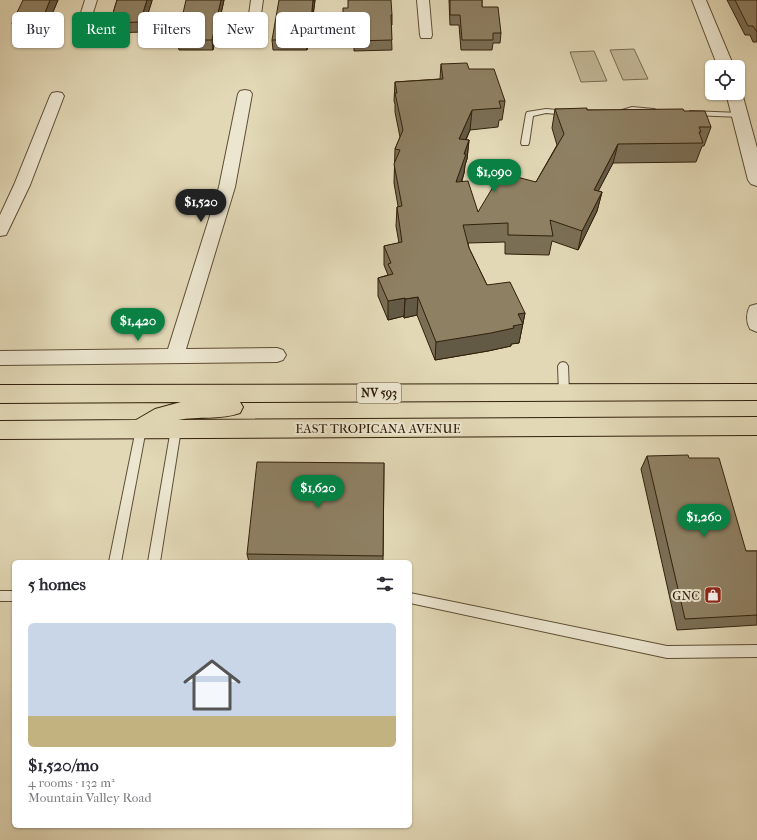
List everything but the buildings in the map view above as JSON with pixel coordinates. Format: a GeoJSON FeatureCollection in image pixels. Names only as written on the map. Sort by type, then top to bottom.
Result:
{"type":"FeatureCollection","features":[{"type":"Feature","properties":{"kind":"main road","name":"NV 593"},"geometry":{"type":"LineString","coordinates":[[0,394],[757,392]]}},
{"type":"Feature","properties":{"kind":"main road"},"geometry":{"type":"LineString","coordinates":[[141,429],[148,422],[161,416],[184,410],[249,406],[301,399],[330,393]]}},
{"type":"Feature","properties":{"kind":"main road","name":"EAST TROPICANA AVENUE"},"geometry":{"type":"LineString","coordinates":[[0,430],[757,426]]}},
{"type":"Feature","properties":{"kind":"street"},"geometry":{"type":"LineString","coordinates":[[87,12],[91,0]]}},
{"type":"Feature","properties":{"kind":"street"},"geometry":{"type":"LineString","coordinates":[[255,12],[257,0]]}},
{"type":"Feature","properties":{"kind":"street"},"geometry":{"type":"LineString","coordinates":[[423,0],[426,35]]}},
{"type":"Feature","properties":{"kind":"street"},"geometry":{"type":"LineString","coordinates":[[699,0],[723,60]]}},
{"type":"Feature","properties":{"kind":"street"},"geometry":{"type":"LineString","coordinates":[[175,357],[226,187],[245,94]]}},
{"type":"Feature","properties":{"kind":"street"},"geometry":{"type":"LineString","coordinates":[[0,231],[22,185],[57,96]]}},
{"type":"Feature","properties":{"kind":"street"},"geometry":{"type":"LineString","coordinates":[[736,100],[757,180]]}},
{"type":"Feature","properties":{"kind":"street"},"geometry":{"type":"LineString","coordinates":[[757,311],[757,324]]}},
{"type":"Feature","properties":{"kind":"street"},"geometry":{"type":"LineString","coordinates":[[0,358],[277,356]]}},
{"type":"Feature","properties":{"kind":"lane"},"geometry":{"type":"LineString","coordinates":[[610,115],[632,109],[661,111]]}},
{"type":"Feature","properties":{"kind":"lane"},"geometry":{"type":"LineString","coordinates":[[525,143],[530,114],[546,112],[574,113]]}},
{"type":"Feature","properties":{"kind":"lane"},"geometry":{"type":"LineString","coordinates":[[682,112],[740,115]]}},
{"type":"Feature","properties":{"kind":"lane"},"geometry":{"type":"LineString","coordinates":[[563,366],[564,393]]}},
{"type":"Feature","properties":{"kind":"lane"},"geometry":{"type":"LineString","coordinates":[[115,560],[141,429]]}},
{"type":"Feature","properties":{"kind":"lane"},"geometry":{"type":"LineString","coordinates":[[154,560],[176,429]]}},
{"type":"Feature","properties":{"kind":"lane"},"geometry":{"type":"LineString","coordinates":[[0,596],[12,596]]}},
{"type":"Feature","properties":{"kind":"lane"},"geometry":{"type":"LineString","coordinates":[[412,598],[666,652],[757,651]]}},
{"type":"Feature","properties":{"kind":"shaded area"},"geometry":{"type":"Polygon","coordinates":[[[634,49],[648,79],[623,80],[610,50],[634,49]]]}},
{"type":"Feature","properties":{"kind":"shaded area"},"geometry":{"type":"Polygon","coordinates":[[[594,51],[607,81],[581,82],[570,52],[594,51]]]}},
{"type":"Feature","properties":{"kind":"place","name":"GNC"},"geometry":{"type":"Point","coordinates":[713,595]}}]}
